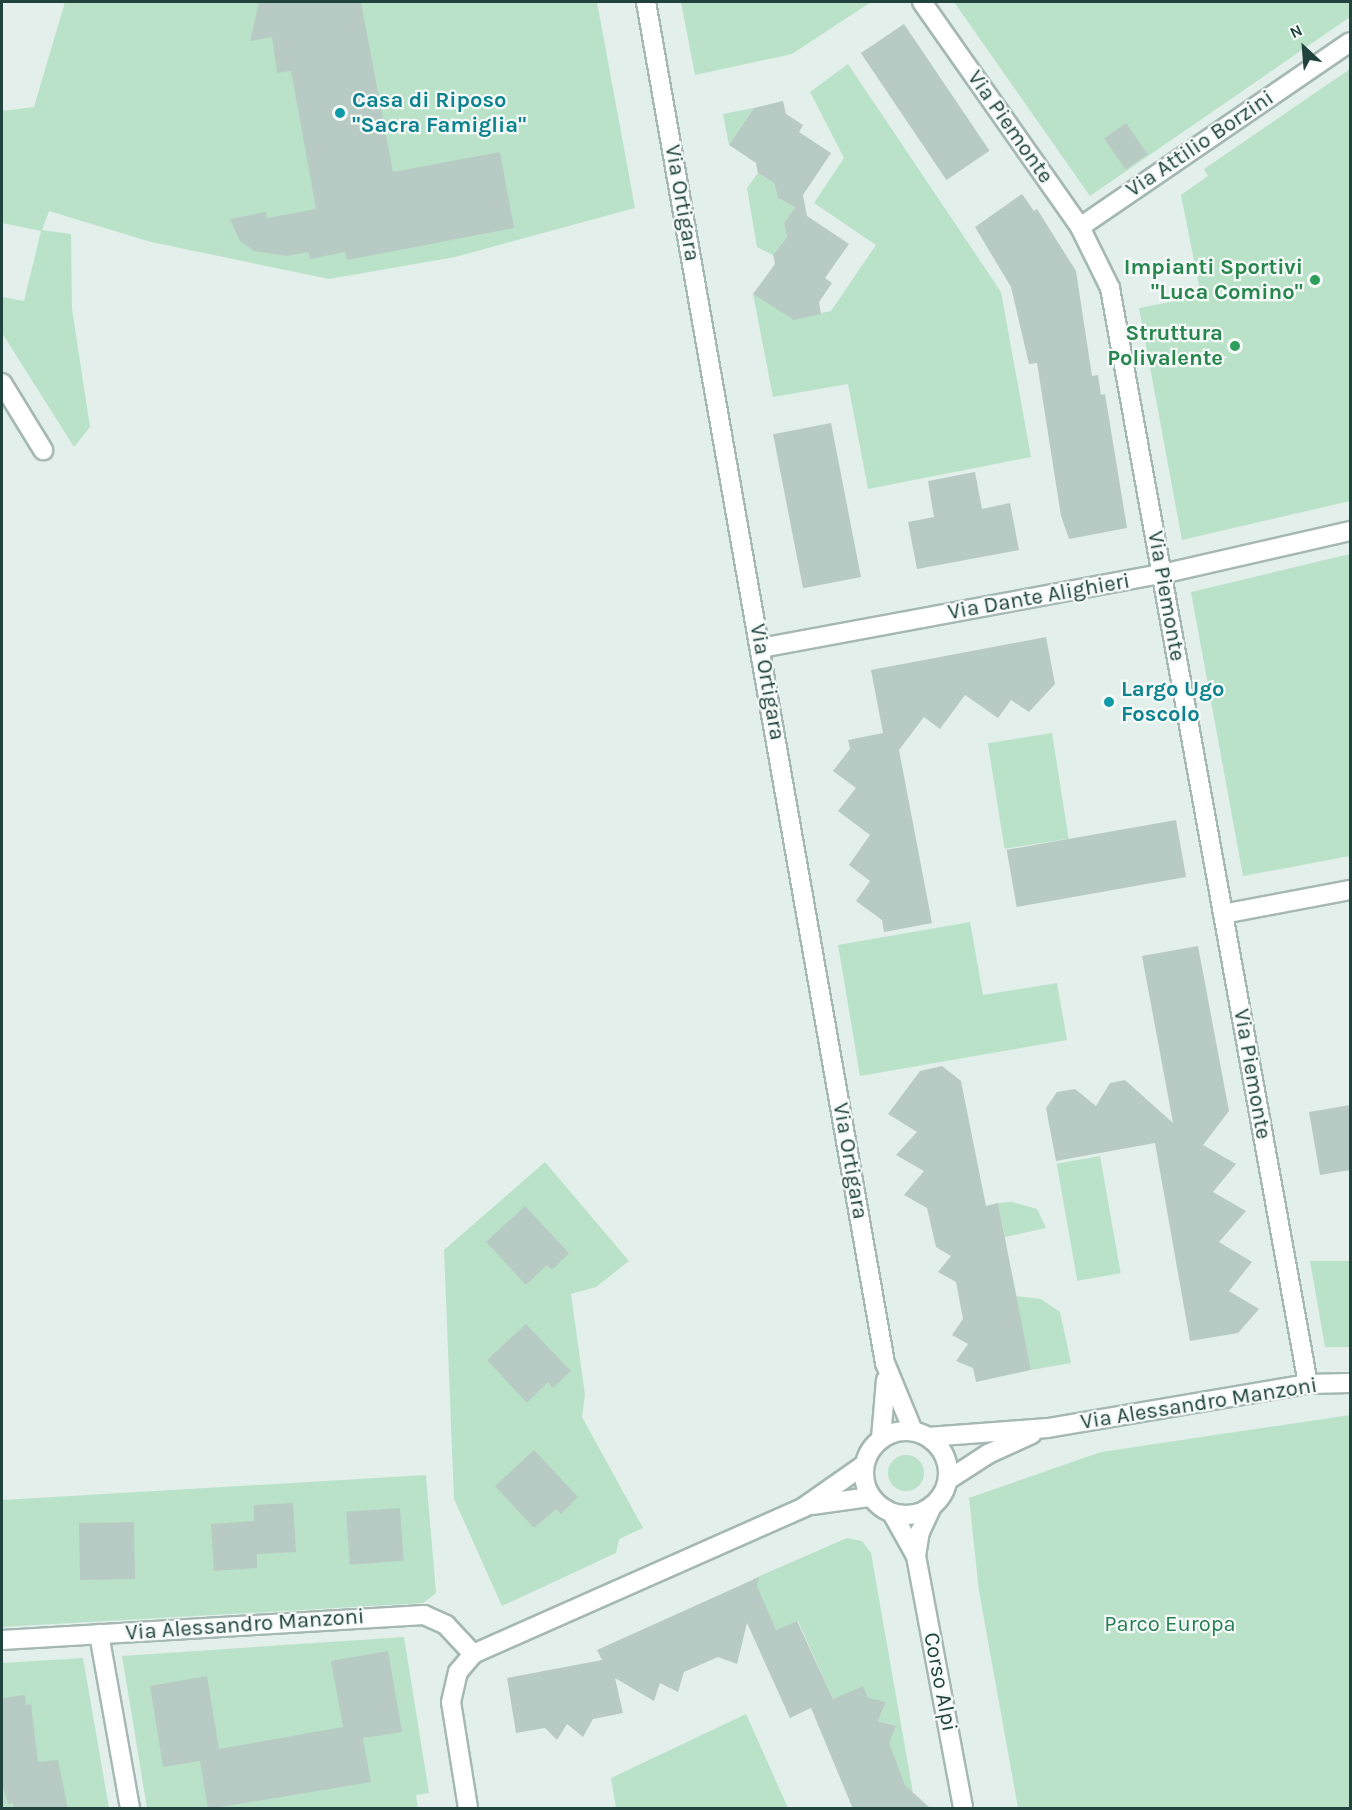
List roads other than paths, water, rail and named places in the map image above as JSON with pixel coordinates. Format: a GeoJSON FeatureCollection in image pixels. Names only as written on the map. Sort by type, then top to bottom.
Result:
{"type":"FeatureCollection","features":[{"type":"Feature","properties":{"kind":"street","name":"Via Ortigara"},"geometry":{"type":"LineString","coordinates":[[646,2],[885,1363],[881,1438]]}},
{"type":"Feature","properties":{"kind":"street","name":"Via Piemonte"},"geometry":{"type":"LineString","coordinates":[[922,2],[1080,227],[1110,288],[1308,1384]]}},
{"type":"Feature","properties":{"kind":"street","name":"Via Attilio Borzini"},"geometry":{"type":"LineString","coordinates":[[1080,227],[1350,42]]}},
{"type":"Feature","properties":{"kind":"street"},"geometry":{"type":"LineString","coordinates":[[2,383],[43,450]]}},
{"type":"Feature","properties":{"kind":"street","name":"Via Dante Alighieri"},"geometry":{"type":"LineString","coordinates":[[761,648],[1162,574],[1350,531]]}},
{"type":"Feature","properties":{"kind":"street"},"geometry":{"type":"LineString","coordinates":[[1223,914],[1350,890]]}},
{"type":"Feature","properties":{"kind":"street","name":"Via Ortigara"},"geometry":{"type":"LineString","coordinates":[[885,1363],[920,1434]]}},
{"type":"Feature","properties":{"kind":"street","name":"Via Alessandro Manzoni"},"geometry":{"type":"LineString","coordinates":[[881,1438],[1048,1428],[1308,1384],[1350,1383]]}},
{"type":"Feature","properties":{"kind":"street","name":"Via Alessandro Manzoni"},"geometry":{"type":"LineString","coordinates":[[932,1506],[948,1480],[988,1454],[1048,1428]]}},
{"type":"Feature","properties":{"kind":"street"},"geometry":{"type":"LineString","coordinates":[[920,1434],[940,1448],[948,1480]]}},
{"type":"Feature","properties":{"kind":"street"},"geometry":{"type":"LineString","coordinates":[[468,1809],[451,1702],[468,1658],[804,1507],[864,1465],[881,1438]]}},
{"type":"Feature","properties":{"kind":"street"},"geometry":{"type":"LineString","coordinates":[[864,1465],[870,1497],[892,1514],[920,1513],[932,1506]]}},
{"type":"Feature","properties":{"kind":"street"},"geometry":{"type":"LineString","coordinates":[[804,1507],[870,1497]]}},
{"type":"Feature","properties":{"kind":"street","name":"Corso Alpi"},"geometry":{"type":"LineString","coordinates":[[916,1556],[920,1532],[932,1506]]}},
{"type":"Feature","properties":{"kind":"street","name":"Corso Alpi"},"geometry":{"type":"LineString","coordinates":[[892,1514],[916,1556],[963,1809]]}},
{"type":"Feature","properties":{"kind":"street","name":"Via Alessandro Manzoni"},"geometry":{"type":"LineString","coordinates":[[2,1640],[424,1615],[446,1625],[468,1658]]}},
{"type":"Feature","properties":{"kind":"street"},"geometry":{"type":"LineString","coordinates":[[99,1634],[129,1809]]}},
{"type":"Feature","properties":{"kind":"place","name":"Casa di Riposo \"Sacra Famiglia\""},"geometry":{"type":"Point","coordinates":[340,113]}},
{"type":"Feature","properties":{"kind":"place","name":"Impianti Sportivi \"Luca Comino\""},"geometry":{"type":"Point","coordinates":[1315,280]}},
{"type":"Feature","properties":{"kind":"place","name":"Struttura Polivalente"},"geometry":{"type":"Point","coordinates":[1235,346]}},
{"type":"Feature","properties":{"kind":"place","name":"Largo Ugo Foscolo"},"geometry":{"type":"Point","coordinates":[1109,702]}},
{"type":"Feature","properties":{"kind":"park label","name":"Parco Europa"},"geometry":{"type":"Point","coordinates":[1170,1625]}}]}
